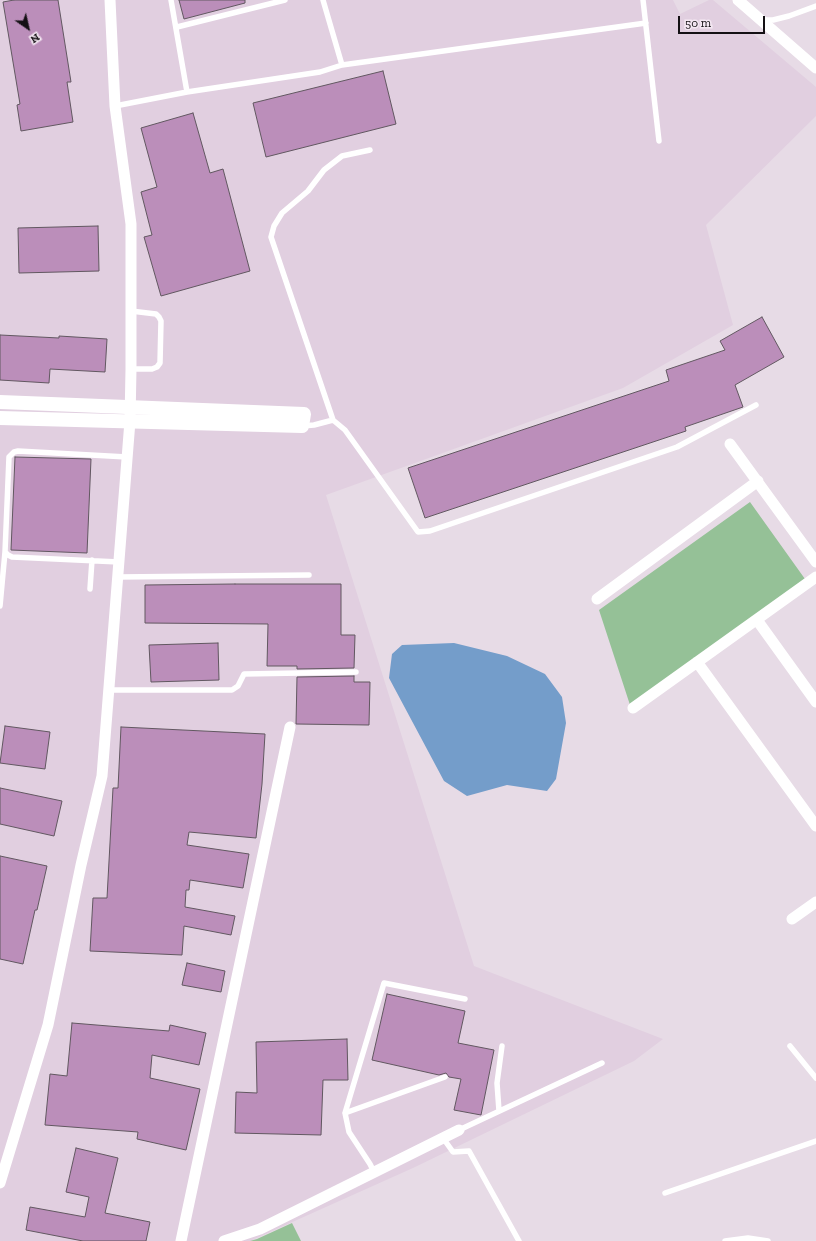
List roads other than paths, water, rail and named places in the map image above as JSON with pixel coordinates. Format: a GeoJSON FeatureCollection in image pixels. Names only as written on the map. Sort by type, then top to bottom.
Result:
{"type":"FeatureCollection","features":[{"type":"Feature","properties":{"kind":"street"},"geometry":{"type":"LineString","coordinates":[[0,1183],[48,1025],[81,864],[102,776],[130,415],[131,369],[131,224],[115,106],[110,0]]}},
{"type":"Feature","properties":{"kind":"street"},"geometry":{"type":"LineString","coordinates":[[740,1],[816,68]]}},
{"type":"Feature","properties":{"kind":"street"},"geometry":{"type":"LineString","coordinates":[[0,402],[130,415]]}},
{"type":"Feature","properties":{"kind":"street"},"geometry":{"type":"LineString","coordinates":[[0,418],[130,415],[303,420]]}},
{"type":"Feature","properties":{"kind":"street"},"geometry":{"type":"LineString","coordinates":[[730,444],[816,562]]}},
{"type":"Feature","properties":{"kind":"street"},"geometry":{"type":"LineString","coordinates":[[597,599],[758,481]]}},
{"type":"Feature","properties":{"kind":"street"},"geometry":{"type":"LineString","coordinates":[[633,708],[816,577]]}},
{"type":"Feature","properties":{"kind":"street"},"geometry":{"type":"LineString","coordinates":[[756,620],[816,702]]}},
{"type":"Feature","properties":{"kind":"street"},"geometry":{"type":"LineString","coordinates":[[697,662],[816,826]]}},
{"type":"Feature","properties":{"kind":"street"},"geometry":{"type":"LineString","coordinates":[[181,1241],[290,727]]}},
{"type":"Feature","properties":{"kind":"street"},"geometry":{"type":"LineString","coordinates":[[792,919],[816,902]]}},
{"type":"Feature","properties":{"kind":"street"},"geometry":{"type":"LineString","coordinates":[[224,1241],[260,1229],[459,1130]]}},
{"type":"Feature","properties":{"kind":"lane"},"geometry":{"type":"LineString","coordinates":[[171,0],[187,92]]}},
{"type":"Feature","properties":{"kind":"lane"},"geometry":{"type":"LineString","coordinates":[[177,28],[285,0]]}},
{"type":"Feature","properties":{"kind":"lane"},"geometry":{"type":"LineString","coordinates":[[323,0],[342,65]]}},
{"type":"Feature","properties":{"kind":"lane"},"geometry":{"type":"LineString","coordinates":[[643,0],[659,141]]}},
{"type":"Feature","properties":{"kind":"lane"},"geometry":{"type":"LineString","coordinates":[[762,20],[773,20],[816,6]]}},
{"type":"Feature","properties":{"kind":"lane"},"geometry":{"type":"LineString","coordinates":[[115,106],[187,92],[320,72],[342,65],[646,23]]}},
{"type":"Feature","properties":{"kind":"lane"},"geometry":{"type":"LineString","coordinates":[[370,150],[342,156],[324,170],[308,192],[282,212],[274,226],[271,237],[333,420],[345,430],[418,532],[430,531],[677,447],[756,405]]}},
{"type":"Feature","properties":{"kind":"lane"},"geometry":{"type":"LineString","coordinates":[[131,310],[156,314],[160,317],[161,321],[160,363],[152,369],[131,369]]}},
{"type":"Feature","properties":{"kind":"lane"},"geometry":{"type":"LineString","coordinates":[[303,420],[314,425],[333,420]]}},
{"type":"Feature","properties":{"kind":"lane"},"geometry":{"type":"LineString","coordinates":[[0,606],[5,552],[10,454],[18,451],[127,457]]}},
{"type":"Feature","properties":{"kind":"lane"},"geometry":{"type":"LineString","coordinates":[[5,552],[12,557],[119,562]]}},
{"type":"Feature","properties":{"kind":"lane"},"geometry":{"type":"LineString","coordinates":[[90,589],[92,560]]}},
{"type":"Feature","properties":{"kind":"lane"},"geometry":{"type":"LineString","coordinates":[[118,577],[309,576]]}},
{"type":"Feature","properties":{"kind":"lane"},"geometry":{"type":"LineString","coordinates":[[109,690],[232,690],[238,686],[244,674],[356,672]]}},
{"type":"Feature","properties":{"kind":"lane"},"geometry":{"type":"LineString","coordinates":[[374,1172],[349,1132],[345,1113],[384,983],[465,999]]}},
{"type":"Feature","properties":{"kind":"lane"},"geometry":{"type":"LineString","coordinates":[[499,1111],[497,1083],[502,1046]]}},
{"type":"Feature","properties":{"kind":"lane"},"geometry":{"type":"LineString","coordinates":[[790,1046],[816,1078]]}},
{"type":"Feature","properties":{"kind":"lane"},"geometry":{"type":"LineString","coordinates":[[459,1130],[602,1063]]}},
{"type":"Feature","properties":{"kind":"lane"},"geometry":{"type":"LineString","coordinates":[[345,1113],[444,1077]]}},
{"type":"Feature","properties":{"kind":"lane"},"geometry":{"type":"LineString","coordinates":[[443,1138],[453,1152],[469,1151],[519,1241]]}},
{"type":"Feature","properties":{"kind":"lane"},"geometry":{"type":"LineString","coordinates":[[665,1193],[816,1141]]}},
{"type":"Feature","properties":{"kind":"lane"},"geometry":{"type":"LineString","coordinates":[[725,1241],[748,1238],[768,1241]]}},
{"type":"Feature","properties":{"kind":"water"},"geometry":{"type":"Polygon","coordinates":[[[454,643],[507,656],[545,674],[562,697],[566,723],[556,779],[547,791],[507,785],[467,796],[444,781],[389,678],[392,654],[402,645],[454,643]]]}}]}
